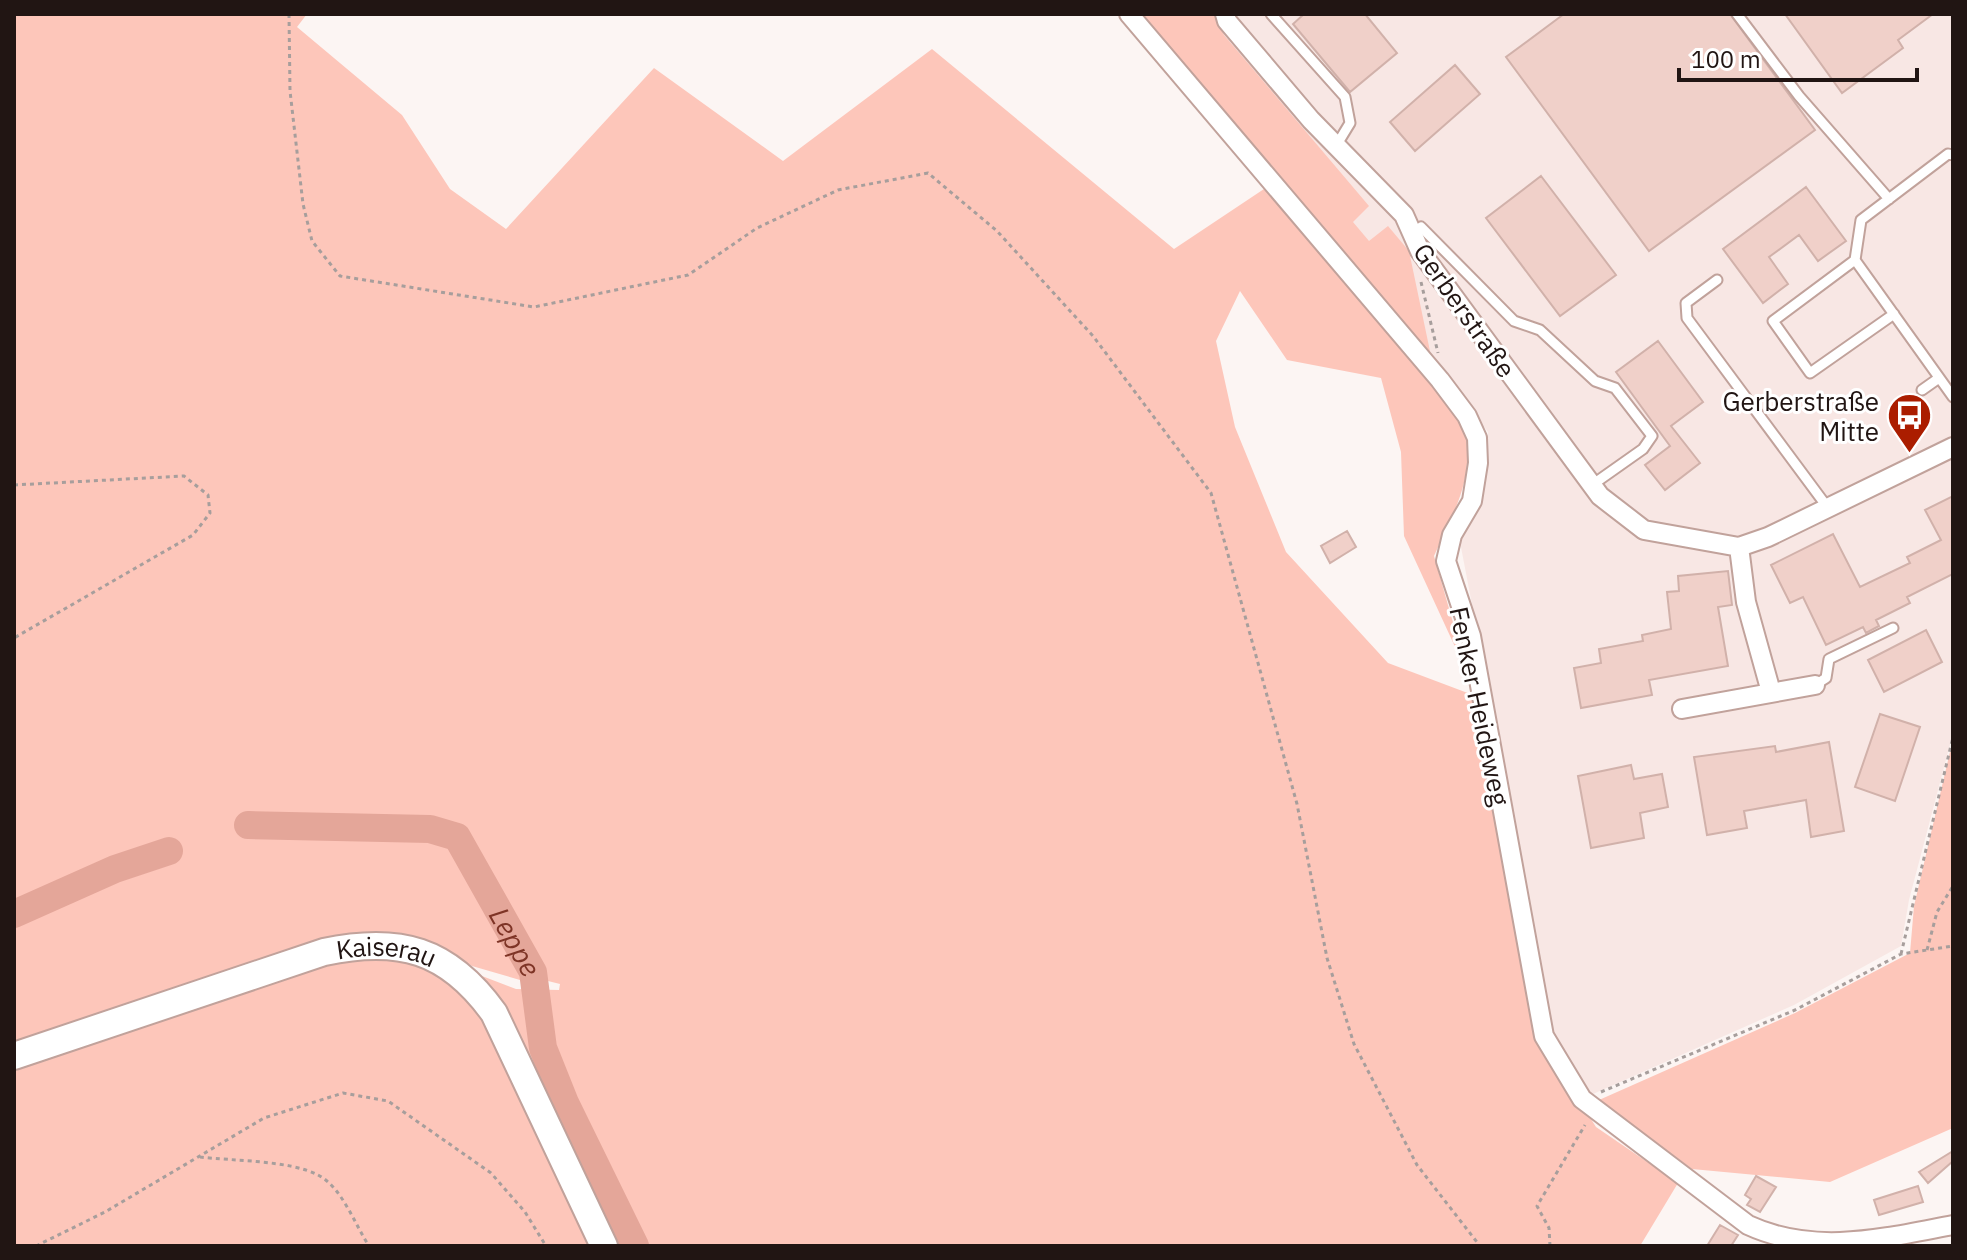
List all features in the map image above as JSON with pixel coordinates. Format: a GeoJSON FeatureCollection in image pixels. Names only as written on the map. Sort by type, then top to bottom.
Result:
{"type":"FeatureCollection","features":[{"type":"Feature","properties":{"kind":"main road","name":"Kaiserau"},"geometry":{"type":"LineString","coordinates":[[14,1056],[324,952],[365,946],[410,947],[445,963],[475,986],[494,1013],[604,1246]]}},
{"type":"Feature","properties":{"kind":"street","name":"Fenker Heideweg"},"geometry":{"type":"LineString","coordinates":[[1129,14],[1440,380],[1467,416],[1477,438],[1472,501],[1452,535],[1446,561],[1471,636],[1544,1036],[1587,1103],[1748,1225],[1773,1236],[1802,1243],[1836,1243],[1953,1225]]}},
{"type":"Feature","properties":{"kind":"street","name":"Gerberstraße"},"geometry":{"type":"LineString","coordinates":[[1225,14],[1227,21],[1280,85],[1404,215],[1420,251],[1600,496],[1644,530],[1739,547]]}},
{"type":"Feature","properties":{"kind":"street"},"geometry":{"type":"LineString","coordinates":[[1771,692],[1746,602],[1739,547],[1953,447]]}},
{"type":"Feature","properties":{"kind":"street"},"geometry":{"type":"LineString","coordinates":[[1682,709],[1815,685]]}},
{"type":"Feature","properties":{"kind":"lane"},"geometry":{"type":"LineString","coordinates":[[1271,14],[1345,97],[1350,123],[1336,146]]}},
{"type":"Feature","properties":{"kind":"lane"},"geometry":{"type":"LineString","coordinates":[[1737,14],[1799,96],[1889,199]]}},
{"type":"Feature","properties":{"kind":"lane"},"geometry":{"type":"LineString","coordinates":[[1953,155],[1948,154],[1861,220],[1855,260],[1953,397]]}},
{"type":"Feature","properties":{"kind":"lane"},"geometry":{"type":"LineString","coordinates":[[1412,233],[1421,227],[1514,321],[1540,330],[1595,381],[1615,388],[1652,436],[1643,449],[1592,485]]}},
{"type":"Feature","properties":{"kind":"lane"},"geometry":{"type":"LineString","coordinates":[[1855,260],[1773,321],[1779,331],[1810,373],[1894,314]]}},
{"type":"Feature","properties":{"kind":"lane"},"geometry":{"type":"LineString","coordinates":[[1717,280],[1686,303],[1687,318],[1828,508]]}},
{"type":"Feature","properties":{"kind":"lane"},"geometry":{"type":"LineString","coordinates":[[1922,390],[1939,378]]}},
{"type":"Feature","properties":{"kind":"lane"},"geometry":{"type":"LineString","coordinates":[[1815,685],[1826,678],[1829,659],[1893,628]]}},
{"type":"Feature","properties":{"kind":"path"},"geometry":{"type":"LineString","coordinates":[[289,14],[290,91],[303,204],[312,241],[340,276],[534,307],[688,275],[757,228],[838,190],[928,173],[997,231],[1093,336],[1211,493],[1293,788],[1327,958],[1354,1044],[1417,1165],[1480,1246]]}},
{"type":"Feature","properties":{"kind":"path"},"geometry":{"type":"LineString","coordinates":[[1419,274],[1438,348],[1440,380]]}},
{"type":"Feature","properties":{"kind":"path"},"geometry":{"type":"LineString","coordinates":[[14,485],[184,476],[208,495],[210,513],[193,535],[14,638]]}},
{"type":"Feature","properties":{"kind":"path"},"geometry":{"type":"LineString","coordinates":[[1901,954],[1953,737]]}},
{"type":"Feature","properties":{"kind":"path"},"geometry":{"type":"LineString","coordinates":[[1927,950],[1937,912],[1953,886]]}},
{"type":"Feature","properties":{"kind":"path"},"geometry":{"type":"LineString","coordinates":[[1550,1246],[1549,1228],[1537,1206],[1564,1156],[1590,1118],[1587,1103],[1795,1010],[1901,954],[1953,946]]}},
{"type":"Feature","properties":{"kind":"path"},"geometry":{"type":"LineString","coordinates":[[36,1246],[105,1212],[264,1118],[343,1093],[388,1101],[491,1173],[525,1212],[546,1246]]}},
{"type":"Feature","properties":{"kind":"path"},"geometry":{"type":"LineString","coordinates":[[198,1157],[276,1165],[319,1175],[335,1190],[369,1246]]}},
{"type":"Feature","properties":{"kind":"shaded area"},"geometry":{"type":"Polygon","coordinates":[[[14,14],[307,14],[297,27],[402,115],[450,189],[506,229],[654,68],[783,161],[932,49],[1174,249],[1267,187],[1410,350],[1438,386],[1466,434],[1464,483],[1434,556],[1468,675],[1404,536],[1401,452],[1381,378],[1287,360],[1240,291],[1216,341],[1235,427],[1286,552],[1388,663],[1473,695],[1539,1037],[1596,1127],[1678,1183],[1640,1246],[614,1246],[496,995],[482,976],[516,989],[559,990],[560,984],[536,978],[520,980],[472,966],[445,949],[404,934],[370,933],[328,939],[14,1045],[14,14]]]}},
{"type":"Feature","properties":{"kind":"shaded area"},"geometry":{"type":"Polygon","coordinates":[[[1134,14],[1953,14],[1953,733],[1909,900],[1901,946],[1794,1005],[1584,1098],[1547,1034],[1524,875],[1460,542],[1483,499],[1488,432],[1448,379],[1134,14]]]}},
{"type":"Feature","properties":{"kind":"shaded area"},"geometry":{"type":"Polygon","coordinates":[[[1137,14],[1215,14],[1224,35],[1369,206],[1353,222],[1369,241],[1388,226],[1409,251],[1431,356],[1137,14]]]}},
{"type":"Feature","properties":{"kind":"shaded area"},"geometry":{"type":"Polygon","coordinates":[[[1953,739],[1953,1128],[1830,1182],[1692,1169],[1599,1100],[1795,1013],[1910,953],[1914,906],[1953,739]]]}},
{"type":"Feature","properties":{"kind":"shaded area"},"geometry":{"type":"Polygon","coordinates":[[[377,957],[431,971],[447,980],[469,1000],[490,1028],[531,1102],[594,1246],[14,1246],[14,1066],[340,960],[377,957]]]}},
{"type":"Feature","properties":{"kind":"building"},"geometry":{"type":"Polygon","coordinates":[[[1304,14],[1365,14],[1397,53],[1350,92],[1293,24],[1304,14]]]}},
{"type":"Feature","properties":{"kind":"building"},"geometry":{"type":"Polygon","coordinates":[[[1564,14],[1730,14],[1815,130],[1649,251],[1506,57],[1564,14]]]}},
{"type":"Feature","properties":{"kind":"building"},"geometry":{"type":"Polygon","coordinates":[[[1785,14],[1933,14],[1898,40],[1903,48],[1842,93],[1785,14]]]}},
{"type":"Feature","properties":{"kind":"building"},"geometry":{"type":"Polygon","coordinates":[[[1455,65],[1480,94],[1415,151],[1390,122],[1455,65]]]}},
{"type":"Feature","properties":{"kind":"building"},"geometry":{"type":"Polygon","coordinates":[[[1541,176],[1616,275],[1560,316],[1486,218],[1541,176]]]}},
{"type":"Feature","properties":{"kind":"building"},"geometry":{"type":"Polygon","coordinates":[[[1806,187],[1846,241],[1818,261],[1799,235],[1769,257],[1788,284],[1763,303],[1723,249],[1806,187]]]}},
{"type":"Feature","properties":{"kind":"building"},"geometry":{"type":"Polygon","coordinates":[[[1658,341],[1703,402],[1671,426],[1700,463],[1665,490],[1645,465],[1670,446],[1616,372],[1658,341]]]}},
{"type":"Feature","properties":{"kind":"building"},"geometry":{"type":"Polygon","coordinates":[[[1953,496],[1953,574],[1907,597],[1910,603],[1876,620],[1879,626],[1866,633],[1863,627],[1826,645],[1803,597],[1790,603],[1771,565],[1833,534],[1860,587],[1910,563],[1907,557],[1941,540],[1925,510],[1953,496]]]}},
{"type":"Feature","properties":{"kind":"building"},"geometry":{"type":"Polygon","coordinates":[[[1347,531],[1356,547],[1330,563],[1321,546],[1347,531]]]}},
{"type":"Feature","properties":{"kind":"building"},"geometry":{"type":"Polygon","coordinates":[[[1728,571],[1732,605],[1718,607],[1728,666],[1649,680],[1652,695],[1581,708],[1574,668],[1601,663],[1599,649],[1643,641],[1642,635],[1671,629],[1667,592],[1679,591],[1678,576],[1728,571]]]}},
{"type":"Feature","properties":{"kind":"building"},"geometry":{"type":"Polygon","coordinates":[[[1926,630],[1942,662],[1884,692],[1868,660],[1926,630]]]}},
{"type":"Feature","properties":{"kind":"building"},"geometry":{"type":"Polygon","coordinates":[[[1880,714],[1920,727],[1895,801],[1855,787],[1880,714]]]}},
{"type":"Feature","properties":{"kind":"building"},"geometry":{"type":"Polygon","coordinates":[[[1829,742],[1844,831],[1811,837],[1806,800],[1744,811],[1747,828],[1707,835],[1694,757],[1775,746],[1776,752],[1829,742]]]}},
{"type":"Feature","properties":{"kind":"building"},"geometry":{"type":"Polygon","coordinates":[[[1631,765],[1634,779],[1662,774],[1668,807],[1640,813],[1644,838],[1591,848],[1578,776],[1631,765]]]}},
{"type":"Feature","properties":{"kind":"building"},"geometry":{"type":"Polygon","coordinates":[[[1953,1151],[1953,1161],[1928,1183],[1919,1172],[1953,1151]]]}},
{"type":"Feature","properties":{"kind":"building"},"geometry":{"type":"Polygon","coordinates":[[[1756,1176],[1776,1187],[1760,1212],[1747,1205],[1751,1199],[1745,1195],[1756,1176]]]}},
{"type":"Feature","properties":{"kind":"building"},"geometry":{"type":"Polygon","coordinates":[[[1918,1186],[1923,1202],[1879,1215],[1874,1200],[1918,1186]]]}},
{"type":"Feature","properties":{"kind":"building"},"geometry":{"type":"Polygon","coordinates":[[[1720,1225],[1738,1235],[1731,1246],[1707,1246],[1720,1225]]]}},
{"type":"Feature","properties":{"kind":"waterway","name":"Leppe"},"geometry":{"type":"LineString","coordinates":[[248,825],[430,829],[457,837],[533,972],[543,1048],[565,1103],[635,1246]]}},
{"type":"Feature","properties":{"kind":"waterway","name":"Leppe"},"geometry":{"type":"LineString","coordinates":[[14,914],[115,869],[169,851]]}},
{"type":"Feature","properties":{"kind":"place","name":"Gerberstraße Mitte"},"geometry":{"type":"Point","coordinates":[1910,455]}}]}
